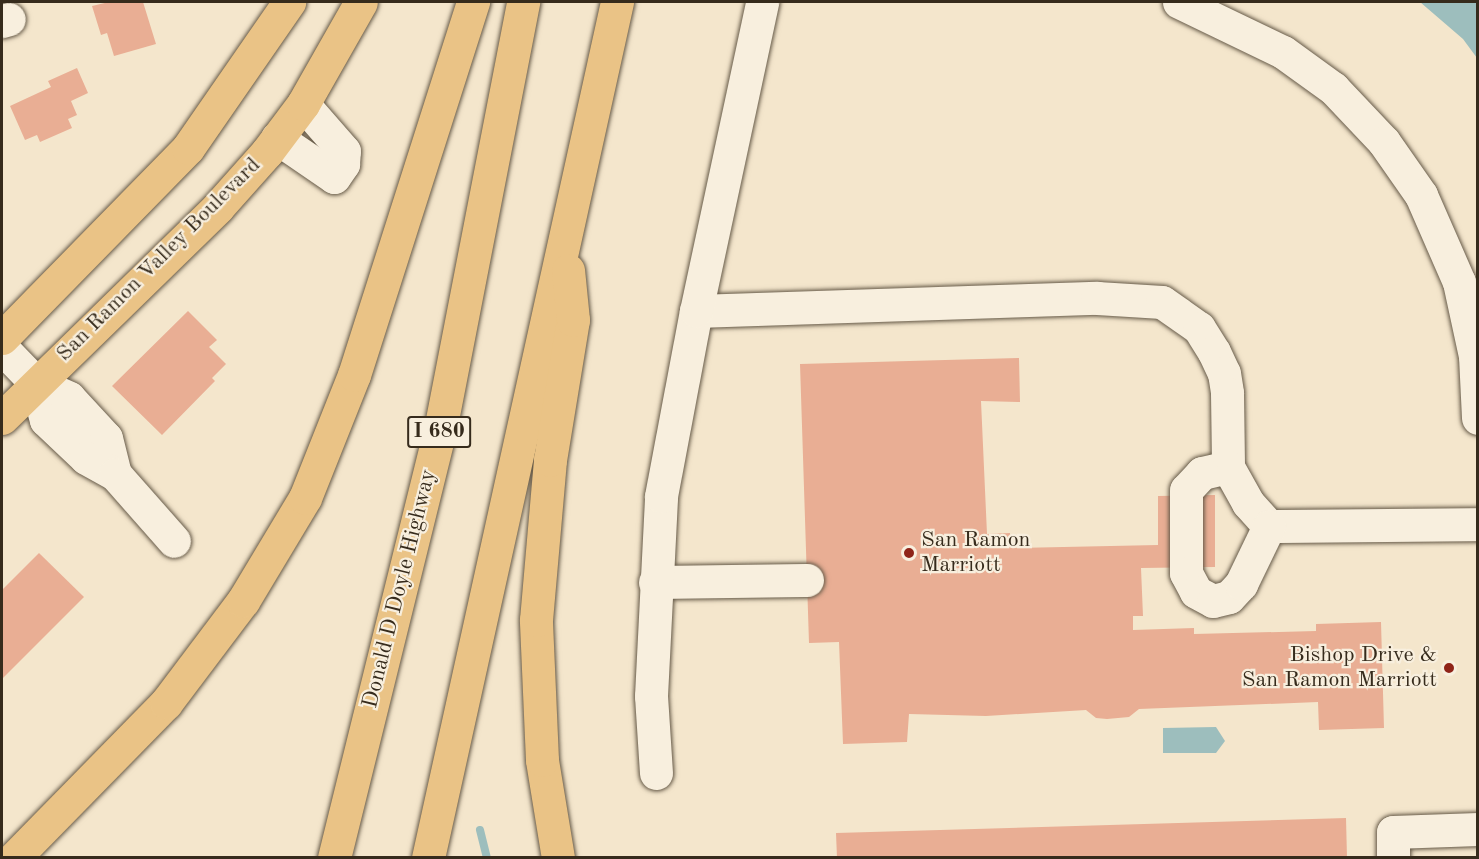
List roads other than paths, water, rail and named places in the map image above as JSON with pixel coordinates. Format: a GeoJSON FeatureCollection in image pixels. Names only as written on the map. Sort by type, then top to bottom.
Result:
{"type":"FeatureCollection","features":[{"type":"Feature","properties":{"kind":"main road"},"geometry":{"type":"LineString","coordinates":[[2,338],[188,148],[289,2]]}},
{"type":"Feature","properties":{"kind":"main road","name":"San Ramon Valley Boulevard"},"geometry":{"type":"LineString","coordinates":[[2,418],[218,207],[303,104],[361,2]]}},
{"type":"Feature","properties":{"kind":"main road"},"geometry":{"type":"LineString","coordinates":[[15,858],[166,703],[243,602],[305,498],[332,438],[354,375],[473,2]]}},
{"type":"Feature","properties":{"kind":"main road","name":"Donald D Doyle Highway"},"geometry":{"type":"LineString","coordinates":[[334,858],[441,425],[524,2]]}},
{"type":"Feature","properties":{"kind":"main road"},"geometry":{"type":"LineString","coordinates":[[428,858],[617,2]]}},
{"type":"Feature","properties":{"kind":"main road"},"geometry":{"type":"LineString","coordinates":[[558,858],[542,760],[536,620],[550,460],[573,320],[565,241]]}},
{"type":"Feature","properties":{"kind":"street"},"geometry":{"type":"LineString","coordinates":[[656,772],[651,696],[655,582],[662,496],[696,311],[762,2]]}},
{"type":"Feature","properties":{"kind":"street"},"geometry":{"type":"LineString","coordinates":[[1179,2],[1283,51],[1333,88],[1384,142],[1421,195],[1459,282],[1475,356],[1478,418]]}},
{"type":"Feature","properties":{"kind":"street"},"geometry":{"type":"LineString","coordinates":[[277,138],[334,177],[343,164],[344,151],[303,104]]}},
{"type":"Feature","properties":{"kind":"street"},"geometry":{"type":"LineString","coordinates":[[696,311],[1087,298],[1162,302],[1199,328],[1224,373],[1228,467],[1248,503],[1269,526],[1478,524]]}},
{"type":"Feature","properties":{"kind":"street"},"geometry":{"type":"LineString","coordinates":[[2,348],[36,383],[69,398],[106,438],[115,474],[174,541]]}},
{"type":"Feature","properties":{"kind":"street"},"geometry":{"type":"LineString","coordinates":[[1228,467],[1202,473],[1186,490],[1186,573],[1196,592],[1214,601],[1229,597],[1241,584],[1269,526]]}},
{"type":"Feature","properties":{"kind":"street"},"geometry":{"type":"LineString","coordinates":[[655,582],[807,580]]}},
{"type":"Feature","properties":{"kind":"street"},"geometry":{"type":"LineString","coordinates":[[1393,858],[1393,832],[1478,829]]}},
{"type":"Feature","properties":{"kind":"water"},"geometry":{"type":"Polygon","coordinates":[[[1420,2],[1477,2],[1477,58],[1463,39],[1420,2]]]}},
{"type":"Feature","properties":{"kind":"water"},"geometry":{"type":"Polygon","coordinates":[[[1216,727],[1225,741],[1216,753],[1163,753],[1163,728],[1216,727]]]}},
{"type":"Feature","properties":{"kind":"waterway"},"geometry":{"type":"LineString","coordinates":[[480,830],[487,858]]}},
{"type":"Feature","properties":{"kind":"place","name":"San Ramon Marriott"},"geometry":{"type":"Point","coordinates":[909,553]}},
{"type":"Feature","properties":{"kind":"place","name":"Bishop Drive & San Ramon Marriott"},"geometry":{"type":"Point","coordinates":[1449,668]}}]}
